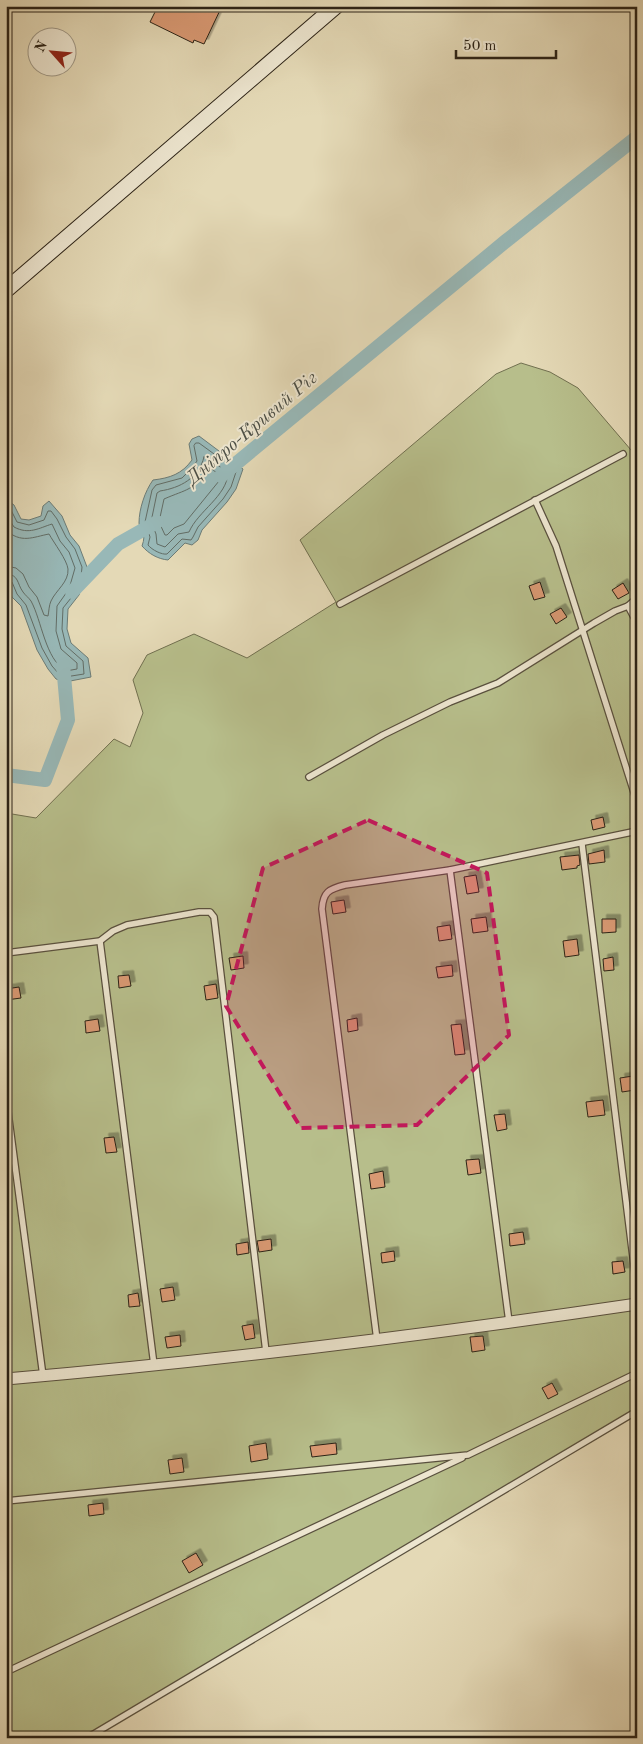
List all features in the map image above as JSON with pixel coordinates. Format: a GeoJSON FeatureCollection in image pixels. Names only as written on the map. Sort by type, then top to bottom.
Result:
{"type":"FeatureCollection","features":[{"type":"Feature","properties":{"kind":"main road"},"geometry":{"type":"LineString","coordinates":[[6,290],[336,6]]}},
{"type":"Feature","properties":{"kind":"street"},"geometry":{"type":"LineString","coordinates":[[6,1379],[154,1365],[377,1340],[637,1304]]}},
{"type":"Feature","properties":{"kind":"lane"},"geometry":{"type":"LineString","coordinates":[[340,604],[622,454]]}},
{"type":"Feature","properties":{"kind":"lane"},"geometry":{"type":"LineString","coordinates":[[535,500],[556,546],[637,802]]}},
{"type":"Feature","properties":{"kind":"lane"},"geometry":{"type":"LineString","coordinates":[[309,777],[383,735],[450,702],[498,683],[583,629],[628,606],[637,598]]}},
{"type":"Feature","properties":{"kind":"lane"},"geometry":{"type":"LineString","coordinates":[[628,606],[637,623]]}},
{"type":"Feature","properties":{"kind":"lane"},"geometry":{"type":"LineString","coordinates":[[377,1340],[322,909],[322,901],[326,892],[345,885],[450,870],[637,831]]}},
{"type":"Feature","properties":{"kind":"lane"},"geometry":{"type":"LineString","coordinates":[[582,844],[637,1290]]}},
{"type":"Feature","properties":{"kind":"lane"},"geometry":{"type":"LineString","coordinates":[[450,870],[509,1323]]}},
{"type":"Feature","properties":{"kind":"lane"},"geometry":{"type":"LineString","coordinates":[[6,953],[100,941],[113,931],[127,925],[199,912],[210,912],[214,918],[266,1352]]}},
{"type":"Feature","properties":{"kind":"lane"},"geometry":{"type":"LineString","coordinates":[[100,941],[154,1365]]}},
{"type":"Feature","properties":{"kind":"lane"},"geometry":{"type":"LineString","coordinates":[[6,1097],[43,1376]]}},
{"type":"Feature","properties":{"kind":"lane"},"geometry":{"type":"LineString","coordinates":[[6,1672],[468,1455],[637,1373]]}},
{"type":"Feature","properties":{"kind":"lane"},"geometry":{"type":"LineString","coordinates":[[87,1738],[637,1411]]}},
{"type":"Feature","properties":{"kind":"lane"},"geometry":{"type":"LineString","coordinates":[[6,1500],[468,1455]]}},
{"type":"Feature","properties":{"kind":"highlighted area"},"geometry":{"type":"Polygon","coordinates":[[[368,820],[487,873],[509,1035],[417,1125],[301,1128],[226,1006],[263,868],[368,820]]]}},
{"type":"Feature","properties":{"kind":"green space"},"geometry":{"type":"Polygon","coordinates":[[[521,363],[550,372],[578,388],[637,457],[637,1411],[90,1738],[6,1738],[6,813],[36,818],[114,739],[130,747],[143,713],[133,680],[147,655],[194,634],[247,658],[336,602],[300,540],[496,374],[521,363]]]}},
{"type":"Feature","properties":{"kind":"water"},"geometry":{"type":"Polygon","coordinates":[[[199,436],[243,469],[236,489],[202,530],[198,540],[192,545],[185,543],[168,560],[161,559],[151,554],[142,546],[144,535],[139,523],[143,500],[153,480],[175,474],[188,465],[192,460],[189,444],[192,439],[199,436]]]}},
{"type":"Feature","properties":{"kind":"water"},"geometry":{"type":"Polygon","coordinates":[[[6,499],[14,505],[21,519],[29,520],[41,516],[43,506],[49,501],[62,516],[70,535],[79,546],[87,567],[79,595],[68,609],[67,629],[71,643],[88,658],[91,677],[65,682],[56,679],[37,650],[21,606],[12,597],[6,578],[6,499]]]}},
{"type":"Feature","properties":{"kind":"building"},"geometry":{"type":"Polygon","coordinates":[[[158,6],[222,6],[204,44],[194,40],[193,43],[150,22],[158,6]]]}},
{"type":"Feature","properties":{"kind":"building"},"geometry":{"type":"Polygon","coordinates":[[[540,582],[545,597],[534,600],[529,586],[540,582]]]}},
{"type":"Feature","properties":{"kind":"building"},"geometry":{"type":"Polygon","coordinates":[[[623,583],[629,593],[618,599],[612,590],[623,583]]]}},
{"type":"Feature","properties":{"kind":"building"},"geometry":{"type":"Polygon","coordinates":[[[561,608],[567,617],[556,624],[550,614],[561,608]]]}},
{"type":"Feature","properties":{"kind":"building"},"geometry":{"type":"Polygon","coordinates":[[[603,817],[605,827],[593,830],[591,820],[603,817]]]}},
{"type":"Feature","properties":{"kind":"building"},"geometry":{"type":"Polygon","coordinates":[[[604,850],[605,862],[589,864],[588,854],[604,850]]]}},
{"type":"Feature","properties":{"kind":"building"},"geometry":{"type":"Polygon","coordinates":[[[579,855],[580,865],[577,868],[562,870],[560,857],[579,855]]]}},
{"type":"Feature","properties":{"kind":"building"},"geometry":{"type":"Polygon","coordinates":[[[476,875],[479,892],[467,894],[464,877],[476,875]]]}},
{"type":"Feature","properties":{"kind":"building"},"geometry":{"type":"Polygon","coordinates":[[[344,900],[346,912],[333,914],[331,902],[344,900]]]}},
{"type":"Feature","properties":{"kind":"building"},"geometry":{"type":"Polygon","coordinates":[[[486,917],[488,931],[473,933],[471,919],[486,917]]]}},
{"type":"Feature","properties":{"kind":"building"},"geometry":{"type":"Polygon","coordinates":[[[602,919],[616,919],[616,932],[602,933],[602,919]]]}},
{"type":"Feature","properties":{"kind":"building"},"geometry":{"type":"Polygon","coordinates":[[[450,925],[452,939],[439,941],[437,927],[450,925]]]}},
{"type":"Feature","properties":{"kind":"building"},"geometry":{"type":"Polygon","coordinates":[[[577,939],[579,955],[565,957],[563,941],[577,939]]]}},
{"type":"Feature","properties":{"kind":"building"},"geometry":{"type":"Polygon","coordinates":[[[243,956],[244,968],[231,970],[229,958],[243,956]]]}},
{"type":"Feature","properties":{"kind":"building"},"geometry":{"type":"Polygon","coordinates":[[[613,957],[614,970],[604,971],[603,959],[613,957]]]}},
{"type":"Feature","properties":{"kind":"building"},"geometry":{"type":"Polygon","coordinates":[[[452,965],[453,976],[438,978],[436,967],[452,965]]]}},
{"type":"Feature","properties":{"kind":"building"},"geometry":{"type":"Polygon","coordinates":[[[129,975],[131,986],[119,988],[118,976],[129,975]]]}},
{"type":"Feature","properties":{"kind":"building"},"geometry":{"type":"Polygon","coordinates":[[[216,984],[218,998],[206,1000],[204,986],[216,984]]]}},
{"type":"Feature","properties":{"kind":"building"},"geometry":{"type":"Polygon","coordinates":[[[19,987],[21,998],[6,1000],[6,989],[19,987]]]}},
{"type":"Feature","properties":{"kind":"building"},"geometry":{"type":"Polygon","coordinates":[[[357,1018],[358,1030],[348,1032],[347,1020],[357,1018]]]}},
{"type":"Feature","properties":{"kind":"building"},"geometry":{"type":"Polygon","coordinates":[[[98,1019],[100,1031],[86,1033],[85,1021],[98,1019]]]}},
{"type":"Feature","properties":{"kind":"building"},"geometry":{"type":"Polygon","coordinates":[[[461,1024],[465,1054],[455,1055],[451,1025],[461,1024]]]}},
{"type":"Feature","properties":{"kind":"building"},"geometry":{"type":"Polygon","coordinates":[[[633,1076],[635,1090],[622,1092],[620,1078],[633,1076]]]}},
{"type":"Feature","properties":{"kind":"building"},"geometry":{"type":"Polygon","coordinates":[[[603,1100],[605,1115],[588,1117],[586,1102],[603,1100]]]}},
{"type":"Feature","properties":{"kind":"building"},"geometry":{"type":"Polygon","coordinates":[[[505,1114],[507,1129],[497,1131],[494,1115],[505,1114]]]}},
{"type":"Feature","properties":{"kind":"building"},"geometry":{"type":"Polygon","coordinates":[[[114,1137],[117,1152],[106,1153],[104,1138],[114,1137]]]}},
{"type":"Feature","properties":{"kind":"building"},"geometry":{"type":"Polygon","coordinates":[[[479,1159],[481,1173],[468,1175],[466,1160],[479,1159]]]}},
{"type":"Feature","properties":{"kind":"building"},"geometry":{"type":"Polygon","coordinates":[[[383,1171],[385,1187],[371,1189],[369,1174],[383,1171]]]}},
{"type":"Feature","properties":{"kind":"building"},"geometry":{"type":"Polygon","coordinates":[[[523,1232],[525,1244],[510,1246],[509,1234],[523,1232]]]}},
{"type":"Feature","properties":{"kind":"building"},"geometry":{"type":"Polygon","coordinates":[[[271,1239],[272,1250],[259,1252],[257,1241],[271,1239]]]}},
{"type":"Feature","properties":{"kind":"building"},"geometry":{"type":"Polygon","coordinates":[[[248,1242],[249,1253],[237,1255],[236,1244],[248,1242]]]}},
{"type":"Feature","properties":{"kind":"building"},"geometry":{"type":"Polygon","coordinates":[[[394,1251],[395,1261],[382,1263],[381,1253],[394,1251]]]}},
{"type":"Feature","properties":{"kind":"building"},"geometry":{"type":"Polygon","coordinates":[[[623,1261],[625,1272],[613,1274],[612,1262],[623,1261]]]}},
{"type":"Feature","properties":{"kind":"building"},"geometry":{"type":"Polygon","coordinates":[[[173,1287],[175,1300],[162,1302],[160,1289],[173,1287]]]}},
{"type":"Feature","properties":{"kind":"building"},"geometry":{"type":"Polygon","coordinates":[[[138,1293],[140,1306],[129,1307],[128,1295],[138,1293]]]}},
{"type":"Feature","properties":{"kind":"building"},"geometry":{"type":"Polygon","coordinates":[[[253,1324],[255,1338],[245,1340],[242,1326],[253,1324]]]}},
{"type":"Feature","properties":{"kind":"building"},"geometry":{"type":"Polygon","coordinates":[[[180,1335],[181,1346],[167,1348],[165,1337],[180,1335]]]}},
{"type":"Feature","properties":{"kind":"building"},"geometry":{"type":"Polygon","coordinates":[[[483,1336],[485,1350],[472,1352],[470,1337],[483,1336]]]}},
{"type":"Feature","properties":{"kind":"building"},"geometry":{"type":"Polygon","coordinates":[[[552,1383],[558,1394],[548,1399],[542,1388],[552,1383]]]}},
{"type":"Feature","properties":{"kind":"building"},"geometry":{"type":"Polygon","coordinates":[[[266,1443],[268,1459],[251,1462],[249,1446],[266,1443]]]}},
{"type":"Feature","properties":{"kind":"building"},"geometry":{"type":"Polygon","coordinates":[[[336,1443],[337,1454],[312,1457],[310,1446],[336,1443]]]}},
{"type":"Feature","properties":{"kind":"building"},"geometry":{"type":"Polygon","coordinates":[[[182,1458],[184,1472],[170,1474],[168,1460],[182,1458]]]}},
{"type":"Feature","properties":{"kind":"building"},"geometry":{"type":"Polygon","coordinates":[[[103,1503],[104,1514],[89,1516],[88,1505],[103,1503]]]}},
{"type":"Feature","properties":{"kind":"building"},"geometry":{"type":"Polygon","coordinates":[[[196,1553],[203,1565],[189,1573],[182,1561],[196,1553]]]}},
{"type":"Feature","properties":{"kind":"waterway","name":"Дніпро-Кривий Ріг"},"geometry":{"type":"LineString","coordinates":[[221,476],[506,241],[637,137]]}},
{"type":"Feature","properties":{"kind":"waterway","name":"Дніпро-Кривий Ріг"},"geometry":{"type":"LineString","coordinates":[[72,592],[118,544],[157,522]]}},
{"type":"Feature","properties":{"kind":"waterway","name":"Дніпро-Кривий Ріг"},"geometry":{"type":"LineString","coordinates":[[6,775],[45,780],[68,720],[63,665]]}}]}
